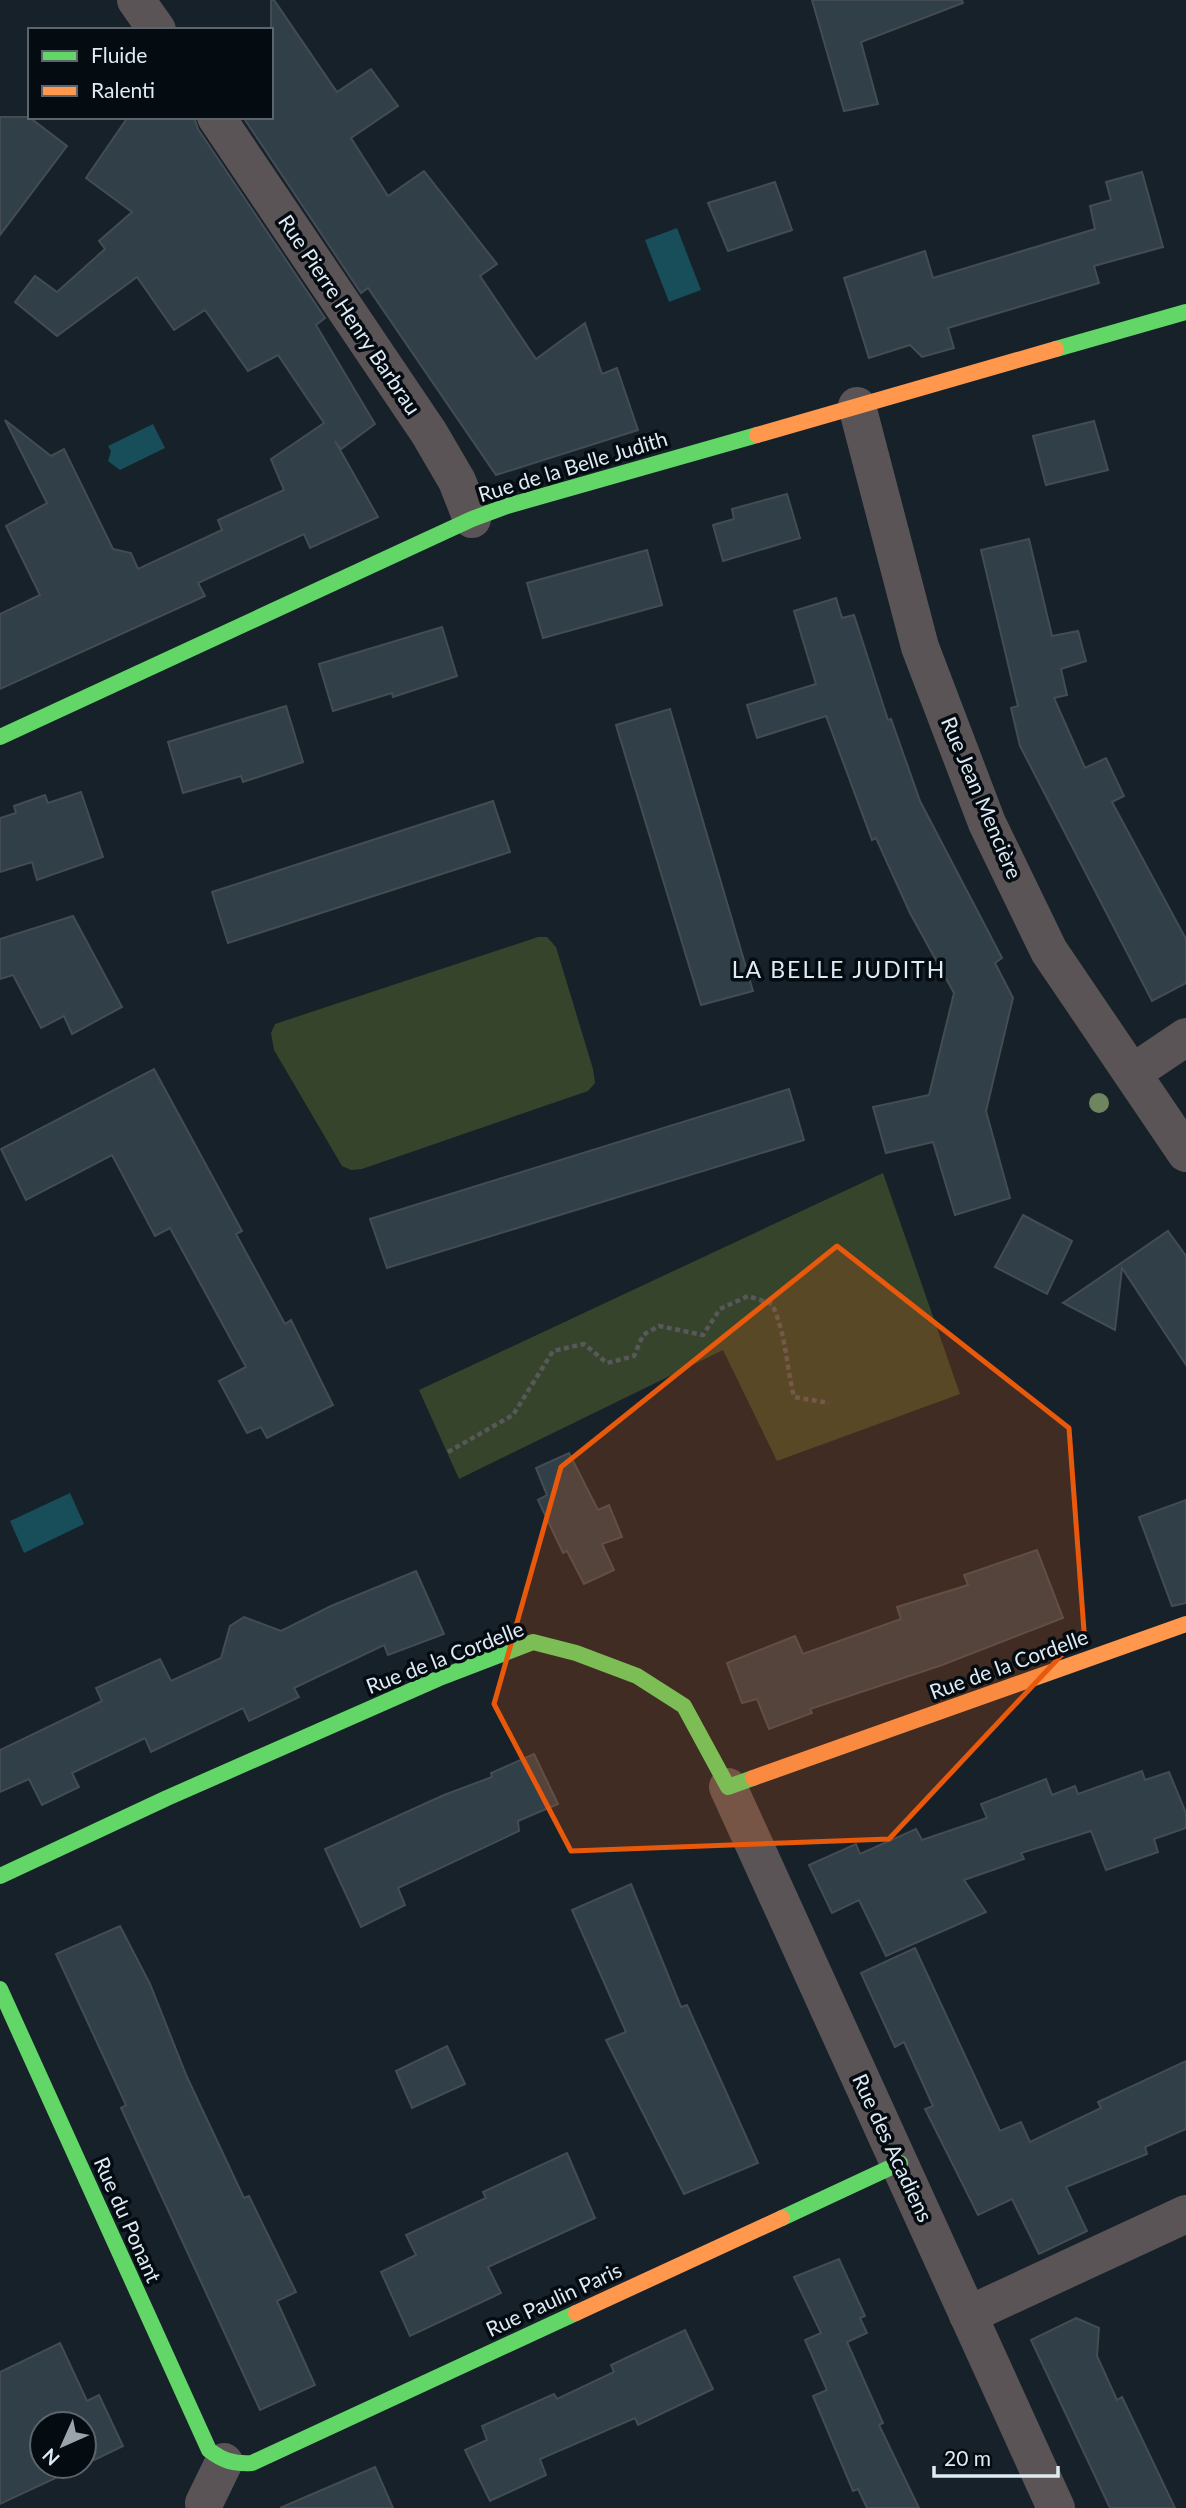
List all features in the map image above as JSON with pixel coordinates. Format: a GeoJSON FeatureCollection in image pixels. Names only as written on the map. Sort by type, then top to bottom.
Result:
{"type":"FeatureCollection","features":[{"type":"Feature","properties":{"kind":"street"},"geometry":{"type":"LineString","coordinates":[[136,0],[155,28]]}},
{"type":"Feature","properties":{"kind":"street","name":"Rue Pierre Henry Barbrau"},"geometry":{"type":"LineString","coordinates":[[217,119],[429,433],[457,481],[472,519]]}},
{"type":"Feature","properties":{"kind":"street","name":"Rue de la Belle Judith"},"geometry":{"type":"LineString","coordinates":[[0,737],[472,519],[507,506],[1186,312]]}},
{"type":"Feature","properties":{"kind":"street","name":"Rue Jean Mencière"},"geometry":{"type":"LineString","coordinates":[[857,406],[920,647],[987,823],[1049,951],[1134,1072],[1186,1153]]}},
{"type":"Feature","properties":{"kind":"street"},"geometry":{"type":"LineString","coordinates":[[1134,1072],[1186,1037]]}},
{"type":"Feature","properties":{"kind":"street","name":"Rue de la Cordelle"},"geometry":{"type":"LineString","coordinates":[[0,1877],[217,1776],[442,1677],[533,1642],[576,1653],[637,1676],[684,1706],[728,1787],[1186,1624]]}},
{"type":"Feature","properties":{"kind":"street","name":"Rue des Acadiens"},"geometry":{"type":"LineString","coordinates":[[728,1787],[1056,2508]]}},
{"type":"Feature","properties":{"kind":"street","name":"Rue du Ponant"},"geometry":{"type":"LineString","coordinates":[[0,1989],[200,2431],[209,2450],[223,2462]]}},
{"type":"Feature","properties":{"kind":"street","name":"Rue Paulin Paris"},"geometry":{"type":"LineString","coordinates":[[223,2462],[252,2463],[900,2163]]}},
{"type":"Feature","properties":{"kind":"street"},"geometry":{"type":"LineString","coordinates":[[968,2315],[1186,2214]]}},
{"type":"Feature","properties":{"kind":"street"},"geometry":{"type":"LineString","coordinates":[[195,2506],[223,2462]]}},
{"type":"Feature","properties":{"kind":"path"},"geometry":{"type":"LineString","coordinates":[[448,1452],[513,1415],[552,1351],[584,1344],[607,1363],[634,1356],[643,1335],[659,1326],[703,1335],[720,1309],[748,1296],[772,1304],[783,1330],[785,1358],[794,1397],[829,1403]]}},
{"type":"Feature","properties":{"kind":"highlighted area"},"geometry":{"type":"Polygon","coordinates":[[[837,1246],[1069,1428],[1084,1631],[889,1839],[571,1851],[494,1704],[561,1467],[837,1246]]]}},
{"type":"Feature","properties":{"kind":"green space"},"geometry":{"type":"Polygon","coordinates":[[[538,937],[547,937],[556,947],[595,1083],[588,1091],[362,1169],[351,1170],[342,1166],[274,1050],[271,1033],[275,1024],[538,937]]]}},
{"type":"Feature","properties":{"kind":"green space"},"geometry":{"type":"Polygon","coordinates":[[[883,1173],[960,1394],[777,1461],[723,1350],[459,1479],[419,1390],[883,1173]]]}},
{"type":"Feature","properties":{"kind":"water"},"geometry":{"type":"Polygon","coordinates":[[[677,228],[701,290],[669,302],[645,240],[677,228]]]}},
{"type":"Feature","properties":{"kind":"water"},"geometry":{"type":"Polygon","coordinates":[[[153,424],[165,448],[120,470],[108,461],[111,451],[108,446],[153,424]]]}},
{"type":"Feature","properties":{"kind":"water"},"geometry":{"type":"Polygon","coordinates":[[[70,1493],[84,1524],[24,1553],[10,1521],[70,1493]]]}},
{"type":"Feature","properties":{"kind":"building"},"geometry":{"type":"Polygon","coordinates":[[[271,0],[274,0],[337,92],[371,69],[398,106],[351,138],[388,196],[424,171],[497,264],[480,276],[536,359],[585,323],[602,374],[617,368],[638,430],[496,475],[368,288],[361,293],[244,119],[273,119],[271,0]]]}},
{"type":"Feature","properties":{"kind":"building"},"geometry":{"type":"Polygon","coordinates":[[[812,0],[962,0],[963,3],[861,42],[878,104],[844,111],[812,0]]]}},
{"type":"Feature","properties":{"kind":"building"},"geometry":{"type":"Polygon","coordinates":[[[0,117],[28,117],[67,146],[0,235],[0,117]]]}},
{"type":"Feature","properties":{"kind":"building"},"geometry":{"type":"Polygon","coordinates":[[[127,119],[195,119],[198,129],[325,318],[316,325],[375,424],[341,449],[335,441],[378,517],[310,548],[304,534],[198,583],[205,596],[0,689],[0,614],[40,595],[6,526],[47,503],[5,420],[51,456],[64,449],[113,549],[131,553],[138,569],[222,530],[218,520],[284,490],[271,459],[324,423],[278,355],[248,371],[205,310],[174,330],[137,277],[57,336],[15,302],[35,276],[57,292],[105,249],[99,241],[132,212],[86,178],[127,119]]]}},
{"type":"Feature","properties":{"kind":"building"},"geometry":{"type":"Polygon","coordinates":[[[1142,172],[1163,247],[1094,266],[1099,283],[948,328],[954,348],[922,357],[910,345],[869,358],[844,278],[925,251],[933,278],[1095,229],[1090,206],[1111,200],[1106,182],[1142,172]]]}},
{"type":"Feature","properties":{"kind":"building"},"geometry":{"type":"Polygon","coordinates":[[[775,182],[792,230],[728,251],[708,203],[775,182]]]}},
{"type":"Feature","properties":{"kind":"building"},"geometry":{"type":"Polygon","coordinates":[[[1094,421],[1108,470],[1046,485],[1033,436],[1094,421]]]}},
{"type":"Feature","properties":{"kind":"building"},"geometry":{"type":"Polygon","coordinates":[[[787,494],[800,538],[723,561],[713,525],[734,519],[732,509],[787,494]]]}},
{"type":"Feature","properties":{"kind":"building"},"geometry":{"type":"Polygon","coordinates":[[[1029,539],[1052,636],[1078,631],[1086,661],[1061,669],[1067,695],[1054,698],[1085,768],[1106,758],[1124,796],[1112,802],[1186,939],[1186,983],[1152,1001],[1020,746],[1011,708],[1018,706],[981,550],[1029,539]]]}},
{"type":"Feature","properties":{"kind":"building"},"geometry":{"type":"Polygon","coordinates":[[[647,550],[662,605],[543,638],[527,583],[647,550]]]}},
{"type":"Feature","properties":{"kind":"building"},"geometry":{"type":"Polygon","coordinates":[[[836,598],[842,618],[854,615],[888,720],[891,719],[920,801],[1002,958],[995,963],[1013,998],[986,1111],[1010,1198],[955,1215],[933,1142],[886,1153],[873,1107],[929,1095],[954,993],[910,913],[876,838],[872,840],[826,716],[757,738],[747,705],[816,684],[794,611],[836,598]]]}},
{"type":"Feature","properties":{"kind":"building"},"geometry":{"type":"Polygon","coordinates":[[[442,627],[457,676],[393,697],[392,693],[333,711],[319,664],[442,627]]]}},
{"type":"Feature","properties":{"kind":"building"},"geometry":{"type":"Polygon","coordinates":[[[286,706],[303,762],[243,782],[241,776],[183,793],[168,742],[286,706]]]}},
{"type":"Feature","properties":{"kind":"building"},"geometry":{"type":"Polygon","coordinates":[[[670,709],[753,991],[701,1005],[616,725],[670,709]]]}},
{"type":"Feature","properties":{"kind":"building"},"geometry":{"type":"Polygon","coordinates":[[[81,792],[103,857],[37,880],[32,862],[0,872],[0,818],[16,813],[14,806],[45,795],[48,803],[81,792]]]}},
{"type":"Feature","properties":{"kind":"building"},"geometry":{"type":"Polygon","coordinates":[[[493,801],[510,852],[228,943],[212,892],[493,801]]]}},
{"type":"Feature","properties":{"kind":"building"},"geometry":{"type":"Polygon","coordinates":[[[73,916],[122,1007],[72,1034],[64,1016],[41,1028],[13,975],[0,979],[0,939],[73,916]]]}},
{"type":"Feature","properties":{"kind":"building"},"geometry":{"type":"Polygon","coordinates":[[[154,1069],[242,1231],[236,1234],[285,1324],[291,1320],[333,1405],[267,1438],[261,1427],[247,1433],[219,1381],[246,1367],[170,1228],[155,1236],[112,1155],[26,1200],[1,1149],[154,1069]]]}},
{"type":"Feature","properties":{"kind":"building"},"geometry":{"type":"Polygon","coordinates":[[[789,1089],[804,1140],[387,1268],[370,1219],[789,1089]]]}},
{"type":"Feature","properties":{"kind":"building"},"geometry":{"type":"Polygon","coordinates":[[[1023,1215],[1072,1241],[1047,1294],[995,1267],[1023,1215]]]}},
{"type":"Feature","properties":{"kind":"building"},"geometry":{"type":"Polygon","coordinates":[[[1168,1231],[1186,1256],[1186,1365],[1122,1268],[1115,1330],[1063,1303],[1168,1231]]]}},
{"type":"Feature","properties":{"kind":"building"},"geometry":{"type":"Polygon","coordinates":[[[569,1453],[598,1510],[609,1505],[622,1537],[602,1544],[614,1570],[584,1584],[567,1551],[563,1553],[538,1500],[547,1495],[536,1468],[569,1453]]]}},
{"type":"Feature","properties":{"kind":"building"},"geometry":{"type":"Polygon","coordinates":[[[1186,1500],[1186,1603],[1172,1606],[1139,1517],[1186,1500]]]}},
{"type":"Feature","properties":{"kind":"building"},"geometry":{"type":"Polygon","coordinates":[[[1037,1550],[1063,1618],[942,1665],[810,1709],[812,1713],[769,1729],[757,1699],[742,1703],[727,1663],[795,1636],[803,1654],[901,1619],[897,1607],[968,1585],[964,1575],[1037,1550]]]}},
{"type":"Feature","properties":{"kind":"building"},"geometry":{"type":"Polygon","coordinates":[[[416,1571],[444,1634],[388,1655],[384,1645],[294,1688],[299,1697],[249,1721],[243,1708],[151,1752],[145,1738],[72,1773],[79,1787],[42,1805],[29,1779],[0,1792],[0,1750],[102,1701],[96,1688],[160,1659],[171,1681],[221,1658],[230,1626],[244,1617],[281,1631],[331,1606],[416,1571]]]}},
{"type":"Feature","properties":{"kind":"building"},"geometry":{"type":"Polygon","coordinates":[[[534,1754],[558,1804],[518,1821],[519,1831],[398,1888],[405,1905],[361,1927],[325,1849],[444,1795],[492,1777],[491,1773],[534,1754]]]}},
{"type":"Feature","properties":{"kind":"building"},"geometry":{"type":"Polygon","coordinates":[[[1142,1771],[1145,1780],[1169,1772],[1186,1813],[1186,1828],[1154,1839],[1158,1852],[1106,1870],[1091,1831],[1021,1853],[1024,1859],[964,1880],[986,1912],[886,1956],[859,1900],[832,1913],[809,1865],[856,1844],[860,1854],[916,1829],[922,1840],[987,1818],[981,1804],[1046,1779],[1052,1795],[1075,1786],[1078,1794],[1142,1771]]]}},
{"type":"Feature","properties":{"kind":"building"},"geometry":{"type":"Polygon","coordinates":[[[631,1884],[681,2007],[687,2005],[758,2163],[684,2194],[606,2040],[626,2032],[572,1910],[631,1884]]]}},
{"type":"Feature","properties":{"kind":"building"},"geometry":{"type":"Polygon","coordinates":[[[120,1926],[150,1984],[187,2077],[244,2198],[249,2196],[296,2292],[277,2301],[315,2385],[260,2410],[121,2108],[126,2105],[56,1954],[120,1926]]]}},
{"type":"Feature","properties":{"kind":"building"},"geometry":{"type":"Polygon","coordinates":[[[915,1948],[1000,2131],[1021,2122],[1030,2142],[1101,2108],[1098,2102],[1186,2061],[1186,2129],[1145,2147],[1147,2154],[1066,2187],[1087,2231],[1039,2254],[1012,2199],[978,2215],[925,2109],[933,2106],[904,2042],[895,2047],[861,1973],[915,1948]]]}},
{"type":"Feature","properties":{"kind":"building"},"geometry":{"type":"Polygon","coordinates":[[[447,2046],[465,2084],[412,2108],[396,2071],[447,2046]]]}},
{"type":"Feature","properties":{"kind":"building"},"geometry":{"type":"Polygon","coordinates":[[[567,2153],[595,2218],[488,2267],[501,2293],[410,2336],[381,2272],[416,2255],[406,2235],[486,2198],[483,2192],[567,2153]]]}},
{"type":"Feature","properties":{"kind":"building"},"geometry":{"type":"Polygon","coordinates":[[[839,2259],[865,2316],[860,2318],[867,2333],[847,2342],[883,2423],[879,2425],[919,2508],[867,2508],[858,2489],[853,2491],[813,2396],[827,2390],[805,2340],[821,2333],[794,2277],[839,2259]]]}},
{"type":"Feature","properties":{"kind":"building"},"geometry":{"type":"Polygon","coordinates":[[[1076,2318],[1099,2328],[1097,2356],[1117,2400],[1122,2397],[1175,2508],[1110,2508],[1031,2340],[1076,2318]]]}},
{"type":"Feature","properties":{"kind":"building"},"geometry":{"type":"Polygon","coordinates":[[[685,2330],[713,2389],[638,2425],[635,2418],[540,2459],[546,2475],[490,2501],[465,2450],[487,2440],[482,2426],[554,2394],[557,2399],[614,2372],[611,2365],[685,2330]]]}},
{"type":"Feature","properties":{"kind":"building"},"geometry":{"type":"Polygon","coordinates":[[[60,2343],[87,2401],[99,2395],[123,2446],[98,2458],[98,2410],[28,2410],[28,2480],[51,2480],[0,2504],[0,2372],[60,2343]]]}},
{"type":"Feature","properties":{"kind":"building"},"geometry":{"type":"Polygon","coordinates":[[[375,2467],[393,2508],[280,2508],[375,2467]]]}},
{"type":"Feature","properties":{"kind":"traffic: fast"},"geometry":{"type":"LineString","coordinates":[[1056,349],[1186,312]]}},
{"type":"Feature","properties":{"kind":"traffic: fast"},"geometry":{"type":"LineString","coordinates":[[0,737],[472,519],[507,506],[757,435]]}},
{"type":"Feature","properties":{"kind":"traffic: fast"},"geometry":{"type":"LineString","coordinates":[[0,1876],[167,1798],[442,1677],[533,1642],[576,1653],[637,1676],[684,1706],[728,1787],[753,1778]]}},
{"type":"Feature","properties":{"kind":"traffic: fast"},"geometry":{"type":"LineString","coordinates":[[0,1989],[209,2450],[219,2457],[234,2462],[252,2463],[576,2313]]}},
{"type":"Feature","properties":{"kind":"traffic: fast"},"geometry":{"type":"LineString","coordinates":[[782,2218],[900,2163]]}},
{"type":"Feature","properties":{"kind":"traffic: slow"},"geometry":{"type":"LineString","coordinates":[[757,435],[1056,349]]}},
{"type":"Feature","properties":{"kind":"traffic: slow"},"geometry":{"type":"LineString","coordinates":[[753,1778],[1186,1624]]}},
{"type":"Feature","properties":{"kind":"traffic: slow"},"geometry":{"type":"LineString","coordinates":[[576,2313],[782,2218]]}},
{"type":"Feature","properties":{"kind":"district","name":"LA BELLE JUDITH"},"geometry":{"type":"Point","coordinates":[839,970]}}]}
